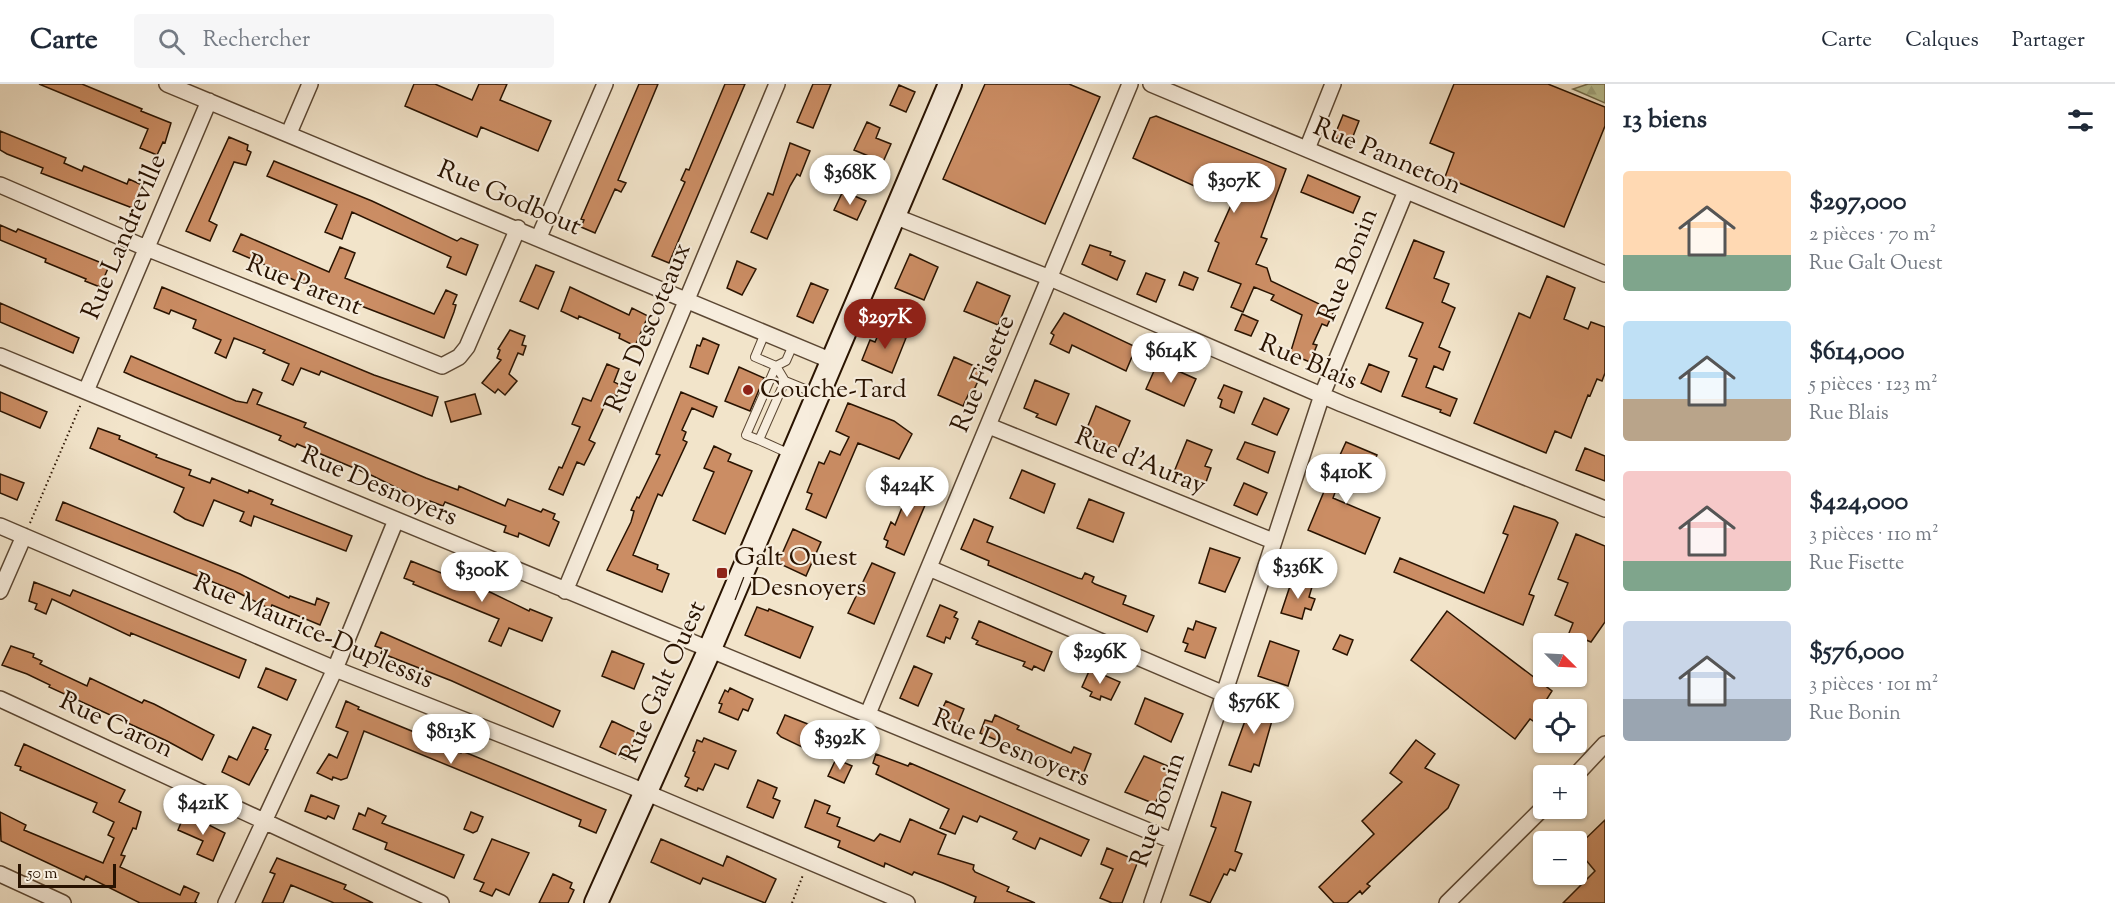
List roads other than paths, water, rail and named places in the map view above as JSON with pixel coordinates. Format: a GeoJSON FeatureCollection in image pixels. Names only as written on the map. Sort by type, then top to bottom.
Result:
{"type":"FeatureCollection","features":[{"type":"Feature","properties":{"kind":"street","name":"Rue Godbout"},"geometry":{"type":"LineString","coordinates":[[166,84],[518,228],[832,361]]}},
{"type":"Feature","properties":{"kind":"street"},"geometry":{"type":"LineString","coordinates":[[289,133],[310,84]]}},
{"type":"Feature","properties":{"kind":"street"},"geometry":{"type":"LineString","coordinates":[[539,237],[605,84]]}},
{"type":"Feature","properties":{"kind":"street","name":"Rue Descoteaux"},"geometry":{"type":"LineString","coordinates":[[565,591],[777,84]]}},
{"type":"Feature","properties":{"kind":"street","name":"Rue Galt Ouest"},"geometry":{"type":"LineString","coordinates":[[596,903],[710,651],[950,84]]}},
{"type":"Feature","properties":{"kind":"street","name":"Rue Fisette"},"geometry":{"type":"LineString","coordinates":[[867,716],[1130,84]]}},
{"type":"Feature","properties":{"kind":"street","name":"Rue Panneton"},"geometry":{"type":"LineString","coordinates":[[1151,84],[1605,274]]}},
{"type":"Feature","properties":{"kind":"street"},"geometry":{"type":"LineString","coordinates":[[1307,149],[1333,84]]}},
{"type":"Feature","properties":{"kind":"street","name":"Rue Landreville"},"geometry":{"type":"LineString","coordinates":[[86,391],[209,101]]}},
{"type":"Feature","properties":{"kind":"street","name":"Rue Parent"},"geometry":{"type":"LineString","coordinates":[[0,185],[147,248],[442,366],[459,357],[467,347],[518,228]]}},
{"type":"Feature","properties":{"kind":"street","name":"Rue Bonin"},"geometry":{"type":"LineString","coordinates":[[1152,903],[1224,694],[1322,395],[1406,191]]}},
{"type":"Feature","properties":{"kind":"street","name":"Rue Blais"},"geometry":{"type":"LineString","coordinates":[[894,216],[1050,278],[1322,395],[1605,509]]}},
{"type":"Feature","properties":{"kind":"street","name":"Rue Desnoyers"},"geometry":{"type":"LineString","coordinates":[[0,356],[1173,841]]}},
{"type":"Feature","properties":{"kind":"street","name":"Rue d'Auray"},"geometry":{"type":"LineString","coordinates":[[988,426],[1273,542]]}},
{"type":"Feature","properties":{"kind":"street"},"geometry":{"type":"LineString","coordinates":[[226,903],[335,669],[396,520]]}},
{"type":"Feature","properties":{"kind":"street","name":"Rue Maurice-Duplessis"},"geometry":{"type":"LineString","coordinates":[[0,526],[335,669],[647,793],[907,903]]}},
{"type":"Feature","properties":{"kind":"street"},"geometry":{"type":"LineString","coordinates":[[0,591],[24,536]]}},
{"type":"Feature","properties":{"kind":"street"},"geometry":{"type":"LineString","coordinates":[[929,568],[1224,694]]}},
{"type":"Feature","properties":{"kind":"street","name":"Rue Caron"},"geometry":{"type":"LineString","coordinates":[[0,699],[441,903]]}},
{"type":"Feature","properties":{"kind":"street"},"geometry":{"type":"LineString","coordinates":[[1585,765],[1605,744]]}},
{"type":"Feature","properties":{"kind":"street"},"geometry":{"type":"LineString","coordinates":[[1447,903],[1533,818]]}},
{"type":"Feature","properties":{"kind":"street"},"geometry":{"type":"LineString","coordinates":[[0,874],[63,903]]}},
{"type":"Feature","properties":{"kind":"lane"},"geometry":{"type":"LineString","coordinates":[[765,333],[755,357],[776,366],[785,381],[818,395]]}},
{"type":"Feature","properties":{"kind":"lane"},"geometry":{"type":"LineString","coordinates":[[793,345],[786,361],[776,366],[747,435],[793,455]]}},
{"type":"Feature","properties":{"kind":"lane"},"geometry":{"type":"LineString","coordinates":[[759,440],[785,381]]}},
{"type":"Feature","properties":{"kind":"place","name":"Couche-Tard"},"geometry":{"type":"Point","coordinates":[748,390]}},
{"type":"Feature","properties":{"kind":"place","name":"Galt Ouest / Desnoyers"},"geometry":{"type":"Point","coordinates":[722,573]}}]}
